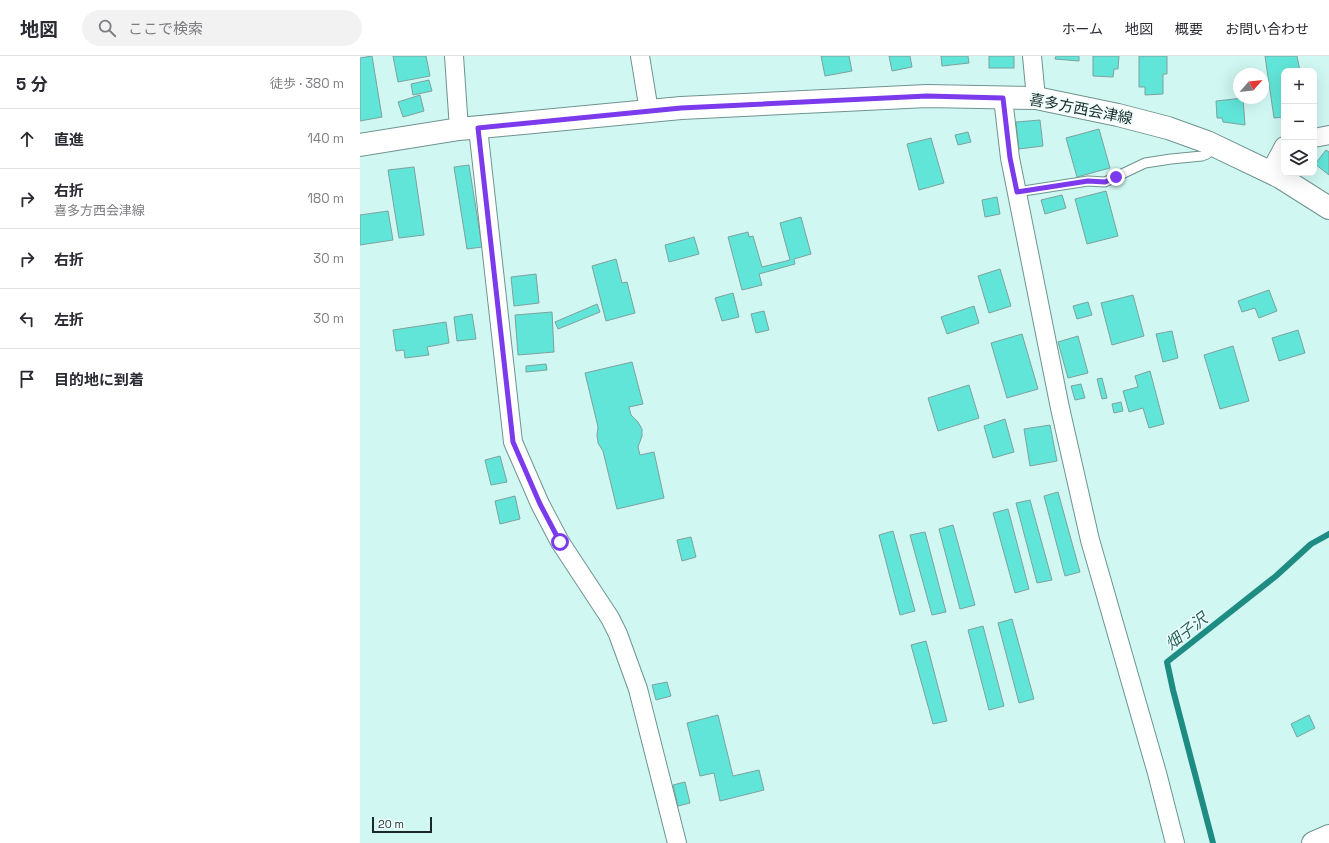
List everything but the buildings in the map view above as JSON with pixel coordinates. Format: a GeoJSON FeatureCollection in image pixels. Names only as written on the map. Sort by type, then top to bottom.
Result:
{"type":"FeatureCollection","features":[{"type":"Feature","properties":{"kind":"main road","name":"喜多方西会津線"},"geometry":{"type":"LineString","coordinates":[[360,145],[469,128],[681,108],[927,96],[1036,98],[1118,115],[1161,126],[1214,145],[1270,172],[1299,188],[1329,208]]}},
{"type":"Feature","properties":{"kind":"main road"},"geometry":{"type":"LineString","coordinates":[[1313,843],[1329,836]]}},
{"type":"Feature","properties":{"kind":"street"},"geometry":{"type":"LineString","coordinates":[[454,56],[469,128],[513,442],[540,504],[560,542],[610,618],[618,634],[638,689],[677,843]]}},
{"type":"Feature","properties":{"kind":"street"},"geometry":{"type":"LineString","coordinates":[[640,56],[649,111]]}},
{"type":"Feature","properties":{"kind":"street"},"geometry":{"type":"LineString","coordinates":[[1032,56],[1036,98]]}},
{"type":"Feature","properties":{"kind":"street"},"geometry":{"type":"LineString","coordinates":[[1003,98],[1010,158],[1060,408],[1090,540],[1157,774],[1175,843]]}},
{"type":"Feature","properties":{"kind":"street"},"geometry":{"type":"LineString","coordinates":[[1317,137],[1329,135]]}},
{"type":"Feature","properties":{"kind":"street"},"geometry":{"type":"LineString","coordinates":[[1270,172],[1281,152]]}},
{"type":"Feature","properties":{"kind":"lane"},"geometry":{"type":"LineString","coordinates":[[1017,192],[1088,181],[1105,182],[1145,163],[1202,156],[1207,154],[1214,145]]}},
{"type":"Feature","properties":{"kind":"waterway","name":"畑子沢"},"geometry":{"type":"LineString","coordinates":[[1213,843],[1167,662],[1276,576],[1311,544],[1329,534]]}},
{"type":"Feature","properties":{"kind":"route"},"geometry":{"type":"LineString","coordinates":[[560,542],[540,504],[513,442],[478,128],[681,108],[927,96],[1003,98],[1010,158],[1017,192],[1088,181],[1105,182],[1116,177]]}}]}
